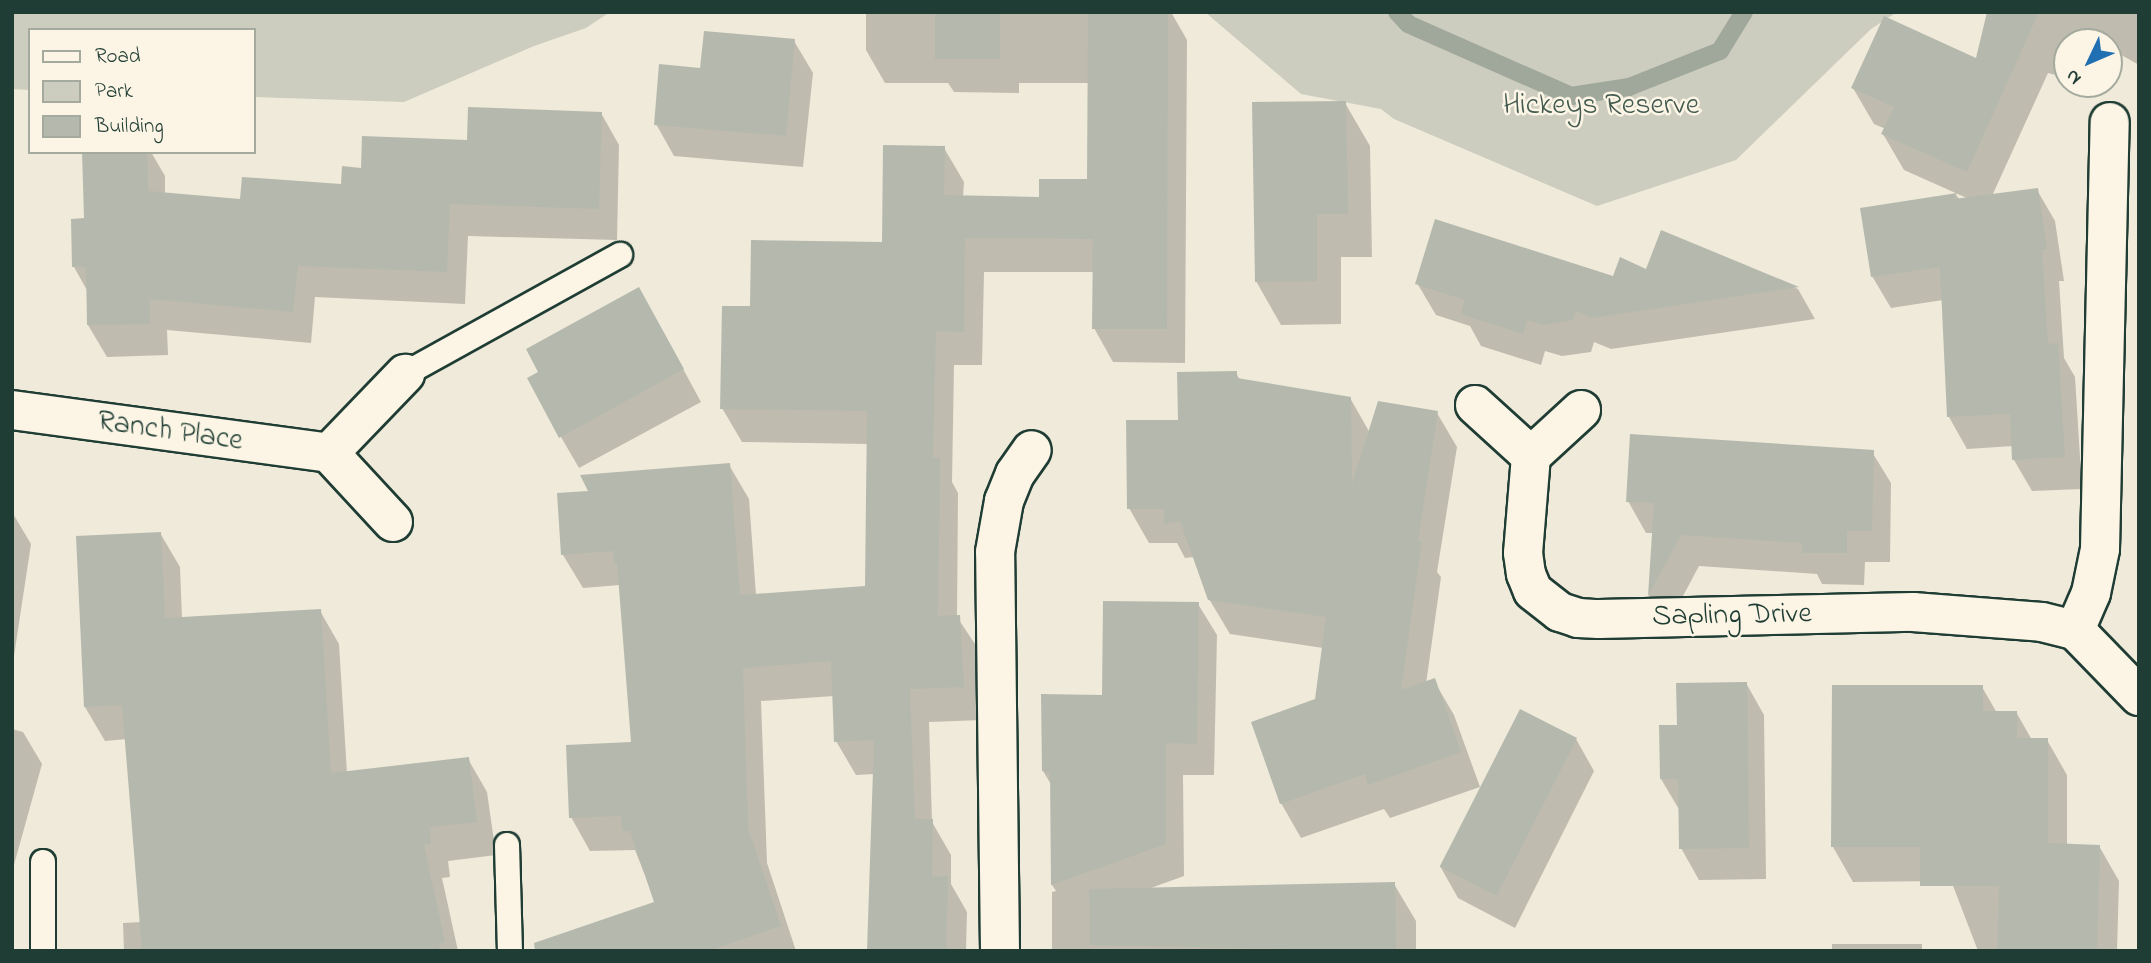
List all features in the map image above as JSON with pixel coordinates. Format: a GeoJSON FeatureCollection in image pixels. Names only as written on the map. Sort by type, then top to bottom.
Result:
{"type":"FeatureCollection","features":[{"type":"Feature","properties":{"kind":"street"},"geometry":{"type":"LineString","coordinates":[[2110,122],[2100,549],[2091,593],[2076,630],[2139,696]]}},
{"type":"Feature","properties":{"kind":"street"},"geometry":{"type":"LineString","coordinates":[[393,522],[329,453],[405,374]]}},
{"type":"Feature","properties":{"kind":"street"},"geometry":{"type":"LineString","coordinates":[[1475,405],[1531,456],[1581,410]]}},
{"type":"Feature","properties":{"kind":"street","name":"Ranch Place"},"geometry":{"type":"LineString","coordinates":[[12,410],[329,453]]}},
{"type":"Feature","properties":{"kind":"street"},"geometry":{"type":"LineString","coordinates":[[1000,951],[995,552],[1004,501],[1015,474],[1031,450]]}},
{"type":"Feature","properties":{"kind":"street","name":"Sapling Drive"},"geometry":{"type":"LineString","coordinates":[[1531,456],[1523,552],[1526,574],[1533,591],[1545,603],[1578,618],[1913,612],[2016,619],[2076,630]]}},
{"type":"Feature","properties":{"kind":"lane"},"geometry":{"type":"LineString","coordinates":[[405,374],[620,255]]}},
{"type":"Feature","properties":{"kind":"lane"},"geometry":{"type":"LineString","coordinates":[[507,845],[510,951]]}},
{"type":"Feature","properties":{"kind":"lane"},"geometry":{"type":"LineString","coordinates":[[43,862],[43,951]]}},
{"type":"Feature","properties":{"kind":"green space"},"geometry":{"type":"Polygon","coordinates":[[[12,12],[610,12],[586,28],[534,46],[404,102],[256,97],[256,28],[28,28],[28,90],[12,89],[12,12]]]}},
{"type":"Feature","properties":{"kind":"green space","name":"Hickeys Reserve"},"geometry":{"type":"Polygon","coordinates":[[[1205,12],[1897,12],[1871,29],[1736,160],[1597,206],[1394,119],[1381,109],[1301,94],[1205,12]]]}},
{"type":"Feature","properties":{"kind":"building"},"geometry":{"type":"Polygon","coordinates":[[[935,12],[1000,12],[1000,59],[935,59],[935,12]]]}},
{"type":"Feature","properties":{"kind":"building"},"geometry":{"type":"Polygon","coordinates":[[[1088,12],[1168,12],[1167,329],[1092,329],[1093,239],[965,238],[964,332],[936,331],[933,458],[940,458],[938,616],[960,615],[964,687],[910,689],[915,819],[933,819],[932,877],[948,876],[946,951],[867,951],[874,740],[834,742],[831,661],[743,668],[748,828],[781,926],[708,951],[535,951],[534,943],[654,902],[630,831],[622,831],[621,816],[569,818],[566,745],[631,742],[617,563],[614,563],[613,551],[561,555],[557,493],[588,491],[580,475],[730,463],[740,595],[865,586],[867,411],[720,409],[722,306],[750,306],[751,240],[882,242],[883,145],[945,146],[944,195],[1039,197],[1039,179],[1087,179],[1088,12]]]}},
{"type":"Feature","properties":{"kind":"building"},"geometry":{"type":"Polygon","coordinates":[[[1987,12],[2039,12],[1967,172],[1881,134],[1894,107],[1851,88],[1884,16],[1976,58],[1987,12]]]}},
{"type":"Feature","properties":{"kind":"building"},"geometry":{"type":"Polygon","coordinates":[[[704,31],[795,39],[786,136],[654,125],[659,64],[700,68],[704,31]]]}},
{"type":"Feature","properties":{"kind":"building"},"geometry":{"type":"Polygon","coordinates":[[[1346,101],[1348,214],[1317,214],[1317,281],[1255,282],[1252,102],[1346,101]]]}},
{"type":"Feature","properties":{"kind":"building"},"geometry":{"type":"Polygon","coordinates":[[[468,107],[602,112],[599,209],[450,204],[447,272],[298,266],[293,312],[150,299],[150,324],[87,325],[86,267],[72,267],[71,219],[84,218],[82,154],[147,154],[148,191],[240,199],[242,177],[341,184],[342,166],[361,168],[362,136],[467,140],[468,107]]]}},
{"type":"Feature","properties":{"kind":"building"},"geometry":{"type":"Polygon","coordinates":[[[2038,188],[2047,249],[2042,250],[2048,344],[2058,343],[2065,457],[2012,460],[2010,414],[1947,417],[1940,267],[1871,277],[1860,208],[1957,193],[1954,199],[2038,188]]]}},
{"type":"Feature","properties":{"kind":"building"},"geometry":{"type":"Polygon","coordinates":[[[1435,219],[1613,276],[1620,257],[1646,269],[1661,230],[1799,287],[1592,318],[1576,311],[1573,320],[1543,325],[1527,320],[1523,334],[1461,314],[1465,300],[1415,284],[1435,219]]]}},
{"type":"Feature","properties":{"kind":"building"},"geometry":{"type":"Polygon","coordinates":[[[639,287],[684,369],[559,438],[527,378],[538,372],[526,349],[639,287]]]}},
{"type":"Feature","properties":{"kind":"building"},"geometry":{"type":"Polygon","coordinates":[[[1237,371],[1237,378],[1351,397],[1352,484],[1378,401],[1438,411],[1418,541],[1422,541],[1401,690],[1435,678],[1461,752],[1368,785],[1365,774],[1280,804],[1251,722],[1315,699],[1326,617],[1208,600],[1180,521],[1164,524],[1164,509],[1127,509],[1126,420],[1178,420],[1177,372],[1237,371]]]}},
{"type":"Feature","properties":{"kind":"building"},"geometry":{"type":"Polygon","coordinates":[[[1630,434],[1874,450],[1872,531],[1847,531],[1847,553],[1802,553],[1802,543],[1681,535],[1648,596],[1654,503],[1626,502],[1630,434]]]}},
{"type":"Feature","properties":{"kind":"building"},"geometry":{"type":"Polygon","coordinates":[[[161,532],[165,618],[321,609],[331,773],[469,757],[477,822],[430,827],[431,844],[424,845],[445,942],[439,944],[440,951],[142,951],[122,705],[84,707],[76,536],[161,532]]]}},
{"type":"Feature","properties":{"kind":"building"},"geometry":{"type":"Polygon","coordinates":[[[1103,601],[1199,602],[1197,744],[1166,743],[1166,844],[1051,885],[1050,772],[1042,771],[1041,694],[1102,695],[1103,601]]]}},
{"type":"Feature","properties":{"kind":"building"},"geometry":{"type":"Polygon","coordinates":[[[1747,682],[1749,848],[1679,849],[1678,779],[1660,779],[1659,725],[1677,725],[1676,683],[1747,682]]]}},
{"type":"Feature","properties":{"kind":"building"},"geometry":{"type":"Polygon","coordinates":[[[1832,685],[1983,685],[1983,711],[2017,711],[2017,738],[2048,738],[2048,843],[2100,845],[2097,951],[1997,951],[1999,886],[1920,886],[1920,847],[1831,847],[1832,685]]]}},
{"type":"Feature","properties":{"kind":"building"},"geometry":{"type":"Polygon","coordinates":[[[1520,709],[1577,738],[1497,896],[1440,867],[1520,709]]]}},
{"type":"Feature","properties":{"kind":"building"},"geometry":{"type":"Polygon","coordinates":[[[1395,882],[1396,951],[1090,945],[1089,889],[1395,882]]]}},
{"type":"Feature","properties":{"kind":"waterway"},"geometry":{"type":"LineString","coordinates":[[1397,12],[1408,24],[1571,96],[1629,87],[1720,51],[1744,12]]}}]}
